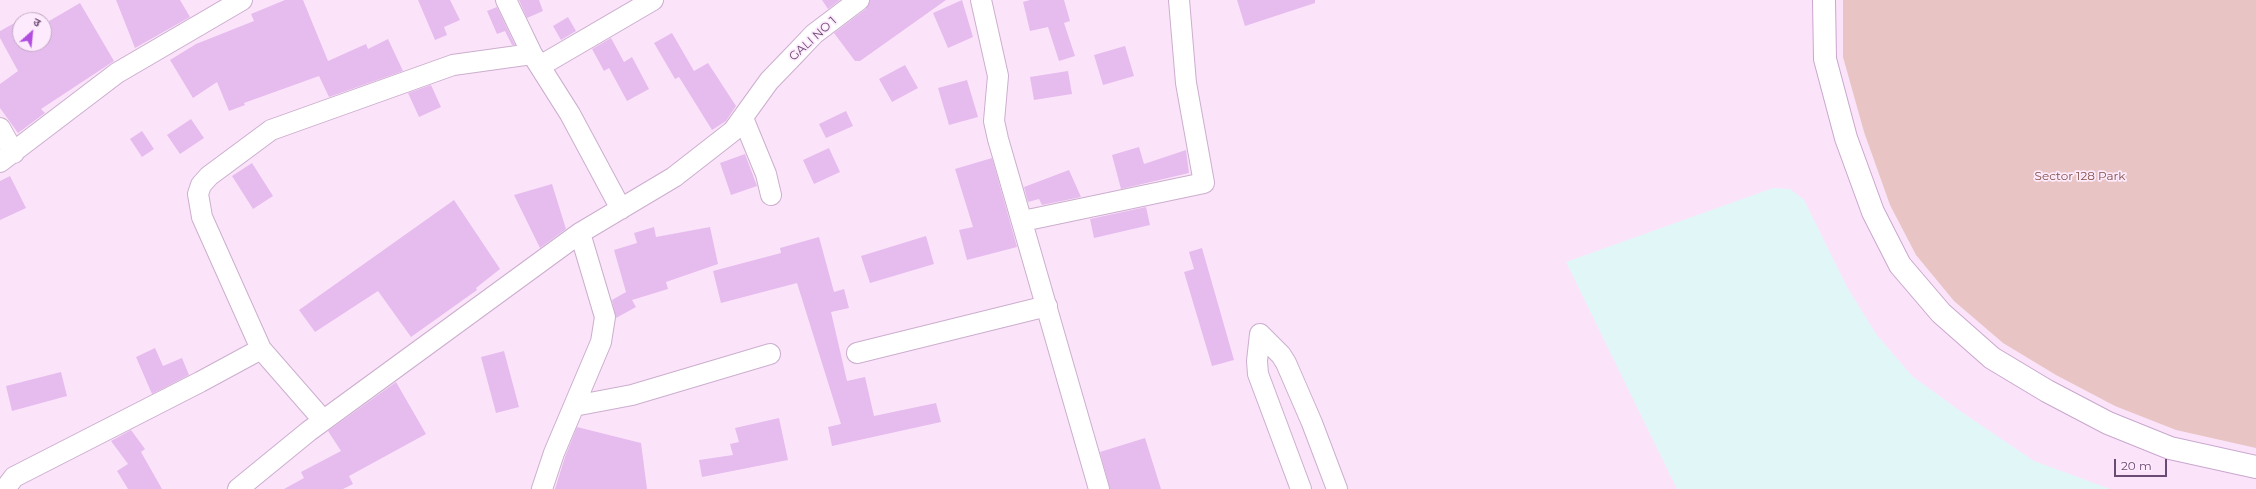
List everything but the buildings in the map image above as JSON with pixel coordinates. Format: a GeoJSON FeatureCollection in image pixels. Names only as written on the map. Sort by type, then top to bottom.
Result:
{"type":"FeatureCollection","features":[{"type":"Feature","properties":{"kind":"main road"},"geometry":{"type":"LineString","coordinates":[[1824,0],[1825,59],[1846,138],[1873,212],[1900,265],[1941,313],[1992,358],[2046,391],[2108,423],[2170,448],[2256,467]]}},
{"type":"Feature","properties":{"kind":"street"},"geometry":{"type":"LineString","coordinates":[[0,128],[7,158],[117,73],[242,0]]}},
{"type":"Feature","properties":{"kind":"street"},"geometry":{"type":"LineString","coordinates":[[506,0],[536,60],[570,114],[621,209]]}},
{"type":"Feature","properties":{"kind":"street"},"geometry":{"type":"LineString","coordinates":[[323,420],[261,349],[202,217],[198,194],[201,185],[209,176],[271,130],[452,65],[536,60],[653,0]]}},
{"type":"Feature","properties":{"kind":"street","name":"GALI NO 1"},"geometry":{"type":"LineString","coordinates":[[238,489],[323,420],[580,233],[674,177],[733,131],[770,81],[814,34],[859,0]]}},
{"type":"Feature","properties":{"kind":"street"},"geometry":{"type":"LineString","coordinates":[[981,0],[998,76],[994,121],[998,140],[1023,221],[1099,489]]}},
{"type":"Feature","properties":{"kind":"street"},"geometry":{"type":"LineString","coordinates":[[1023,221],[1204,183],[1186,82],[1179,0]]}},
{"type":"Feature","properties":{"kind":"street"},"geometry":{"type":"LineString","coordinates":[[743,118],[766,174],[771,195]]}},
{"type":"Feature","properties":{"kind":"street"},"geometry":{"type":"LineString","coordinates":[[542,489],[554,453],[601,342],[605,317],[580,233]]}},
{"type":"Feature","properties":{"kind":"street"},"geometry":{"type":"LineString","coordinates":[[857,353],[1047,306]]}},
{"type":"Feature","properties":{"kind":"street"},"geometry":{"type":"LineString","coordinates":[[1301,489],[1258,374],[1257,361],[1260,334],[1281,355],[1286,363],[1309,416],[1337,489]]}},
{"type":"Feature","properties":{"kind":"street"},"geometry":{"type":"LineString","coordinates":[[5,489],[14,477],[200,382],[261,349]]}},
{"type":"Feature","properties":{"kind":"street"},"geometry":{"type":"LineString","coordinates":[[574,406],[632,395],[770,354]]}},
{"type":"Feature","properties":{"kind":"shaded area"},"geometry":{"type":"Polygon","coordinates":[[[1773,188],[1790,189],[1804,200],[1847,287],[1876,334],[1912,376],[1960,411],[2034,461],[2110,489],[1677,489],[1566,262],[1773,188]]]}},
{"type":"Feature","properties":{"kind":"green space","name":"Sector 128 Park"},"geometry":{"type":"Polygon","coordinates":[[[1843,0],[2256,0],[2256,448],[2176,430],[2115,406],[2056,375],[2003,343],[1954,301],[1916,255],[1890,205],[1864,132],[1843,57],[1843,0]]]}}]}
